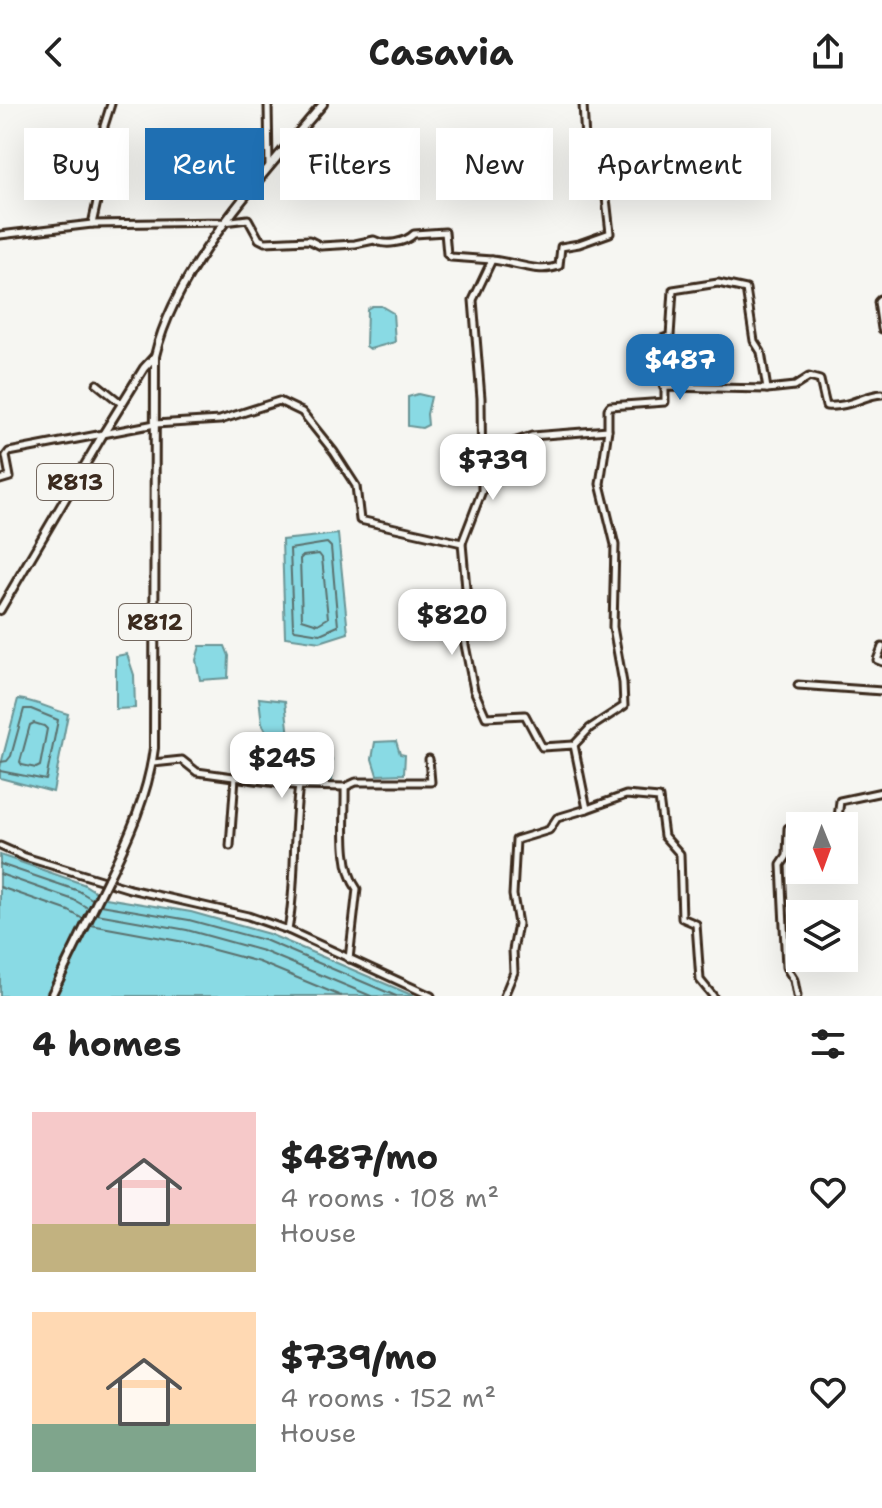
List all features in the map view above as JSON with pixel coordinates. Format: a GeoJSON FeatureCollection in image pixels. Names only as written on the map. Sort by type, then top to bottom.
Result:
{"type":"FeatureCollection","features":[{"type":"Feature","properties":{"kind":"main road","name":"R812"},"geometry":{"type":"LineString","coordinates":[[51,996],[136,820],[152,764],[155,711],[155,356],[158,340],[177,300],[224,222],[323,104]]}},
{"type":"Feature","properties":{"kind":"main road","name":"R813"},"geometry":{"type":"LineString","coordinates":[[0,610],[102,436],[155,356]]}},
{"type":"Feature","properties":{"kind":"street"},"geometry":{"type":"LineString","coordinates":[[92,224],[103,175],[111,172],[116,163],[104,150],[104,126],[111,104]]}},
{"type":"Feature","properties":{"kind":"street"},"geometry":{"type":"LineString","coordinates":[[268,104],[269,167]]}},
{"type":"Feature","properties":{"kind":"street"},"geometry":{"type":"LineString","coordinates":[[0,235],[92,224],[248,219],[259,239],[265,242],[309,240],[321,246],[374,240],[378,243],[400,241],[414,234],[445,232],[447,254],[451,257],[516,262],[531,269],[552,269],[559,266],[561,247],[610,233],[606,198],[586,159],[583,104]]}},
{"type":"Feature","properties":{"kind":"street"},"geometry":{"type":"LineString","coordinates":[[492,260],[473,300],[481,398],[482,491],[462,543],[467,600],[464,640],[474,690],[484,715],[488,718],[525,715],[542,747],[574,745],[590,728],[624,706],[613,627],[615,545],[600,484],[608,409],[610,406],[665,402],[664,387],[650,343],[670,336],[673,290],[718,283],[746,289],[754,341],[761,352],[767,389]]}},
{"type":"Feature","properties":{"kind":"street"},"geometry":{"type":"LineString","coordinates":[[882,298],[878,302],[882,329]]}},
{"type":"Feature","properties":{"kind":"street"},"geometry":{"type":"LineString","coordinates":[[664,387],[767,389],[795,386],[809,377],[820,380],[825,404],[830,406],[849,405],[882,394]]}},
{"type":"Feature","properties":{"kind":"street"},"geometry":{"type":"LineString","coordinates":[[97,384],[122,404]]}},
{"type":"Feature","properties":{"kind":"street"},"geometry":{"type":"LineString","coordinates":[[0,480],[10,477],[6,456],[9,452],[155,424],[220,420],[279,401],[302,412],[334,452],[356,486],[360,520],[462,543]]}},
{"type":"Feature","properties":{"kind":"street"},"geometry":{"type":"LineString","coordinates":[[480,453],[532,436],[608,430]]}},
{"type":"Feature","properties":{"kind":"street"},"geometry":{"type":"LineString","coordinates":[[882,647],[877,656],[877,660],[882,662]]}},
{"type":"Feature","properties":{"kind":"street"},"geometry":{"type":"LineString","coordinates":[[798,685],[882,691]]}},
{"type":"Feature","properties":{"kind":"street"},"geometry":{"type":"LineString","coordinates":[[574,745],[587,809]]}},
{"type":"Feature","properties":{"kind":"street"},"geometry":{"type":"LineString","coordinates":[[152,764],[154,761],[182,760],[197,772],[299,786],[345,787],[356,782],[431,782],[429,759]]}},
{"type":"Feature","properties":{"kind":"street"},"geometry":{"type":"LineString","coordinates":[[230,846],[235,777]]}},
{"type":"Feature","properties":{"kind":"street"},"geometry":{"type":"LineString","coordinates":[[288,930],[293,907],[296,854],[293,835],[299,786]]}},
{"type":"Feature","properties":{"kind":"street"},"geometry":{"type":"LineString","coordinates":[[345,787],[350,881],[357,889],[349,959]]}},
{"type":"Feature","properties":{"kind":"street"},"geometry":{"type":"LineString","coordinates":[[839,812],[840,801],[882,792]]}},
{"type":"Feature","properties":{"kind":"street"},"geometry":{"type":"LineString","coordinates":[[504,996],[514,972],[513,950],[518,924],[513,895],[516,840],[549,830],[557,818],[626,795],[659,798],[664,836],[680,854],[682,918],[696,924],[700,980],[713,996]]}},
{"type":"Feature","properties":{"kind":"street"},"geometry":{"type":"LineString","coordinates":[[0,846],[25,857],[130,889],[248,916],[288,930],[431,996]]}},
{"type":"Feature","properties":{"kind":"street"},"geometry":{"type":"LineString","coordinates":[[786,858],[781,865],[785,955],[797,996]]}},
{"type":"Feature","properties":{"kind":"water"},"geometry":{"type":"Polygon","coordinates":[[[381,306],[393,313],[395,342],[370,349],[366,346],[367,309],[381,306]]]}},
{"type":"Feature","properties":{"kind":"water"},"geometry":{"type":"Polygon","coordinates":[[[418,394],[431,397],[428,425],[422,428],[408,426],[408,397],[418,394]]]}},
{"type":"Feature","properties":{"kind":"water"},"geometry":{"type":"Polygon","coordinates":[[[338,534],[348,633],[320,642],[285,637],[282,540],[338,534]]]}},
{"type":"Feature","properties":{"kind":"water"},"geometry":{"type":"Polygon","coordinates":[[[200,646],[225,646],[229,656],[228,678],[200,680],[196,660],[200,646]]]}},
{"type":"Feature","properties":{"kind":"water"},"geometry":{"type":"Polygon","coordinates":[[[127,654],[134,675],[135,708],[116,709],[116,656],[127,654]]]}},
{"type":"Feature","properties":{"kind":"water"},"geometry":{"type":"Polygon","coordinates":[[[259,698],[285,701],[290,746],[275,746],[262,724],[259,698]]]}},
{"type":"Feature","properties":{"kind":"water"},"geometry":{"type":"Polygon","coordinates":[[[18,699],[68,714],[53,792],[0,778],[18,699]]]}},
{"type":"Feature","properties":{"kind":"water"},"geometry":{"type":"Polygon","coordinates":[[[396,741],[400,754],[405,755],[404,774],[377,775],[372,759],[375,742],[396,741]]]}},
{"type":"Feature","properties":{"kind":"water"},"geometry":{"type":"Polygon","coordinates":[[[325,753],[332,759],[331,782],[293,781],[295,754],[325,753]]]}},
{"type":"Feature","properties":{"kind":"water"},"geometry":{"type":"Polygon","coordinates":[[[0,855],[83,884],[106,898],[191,912],[269,934],[414,996],[0,996],[0,855]]]}}]}
